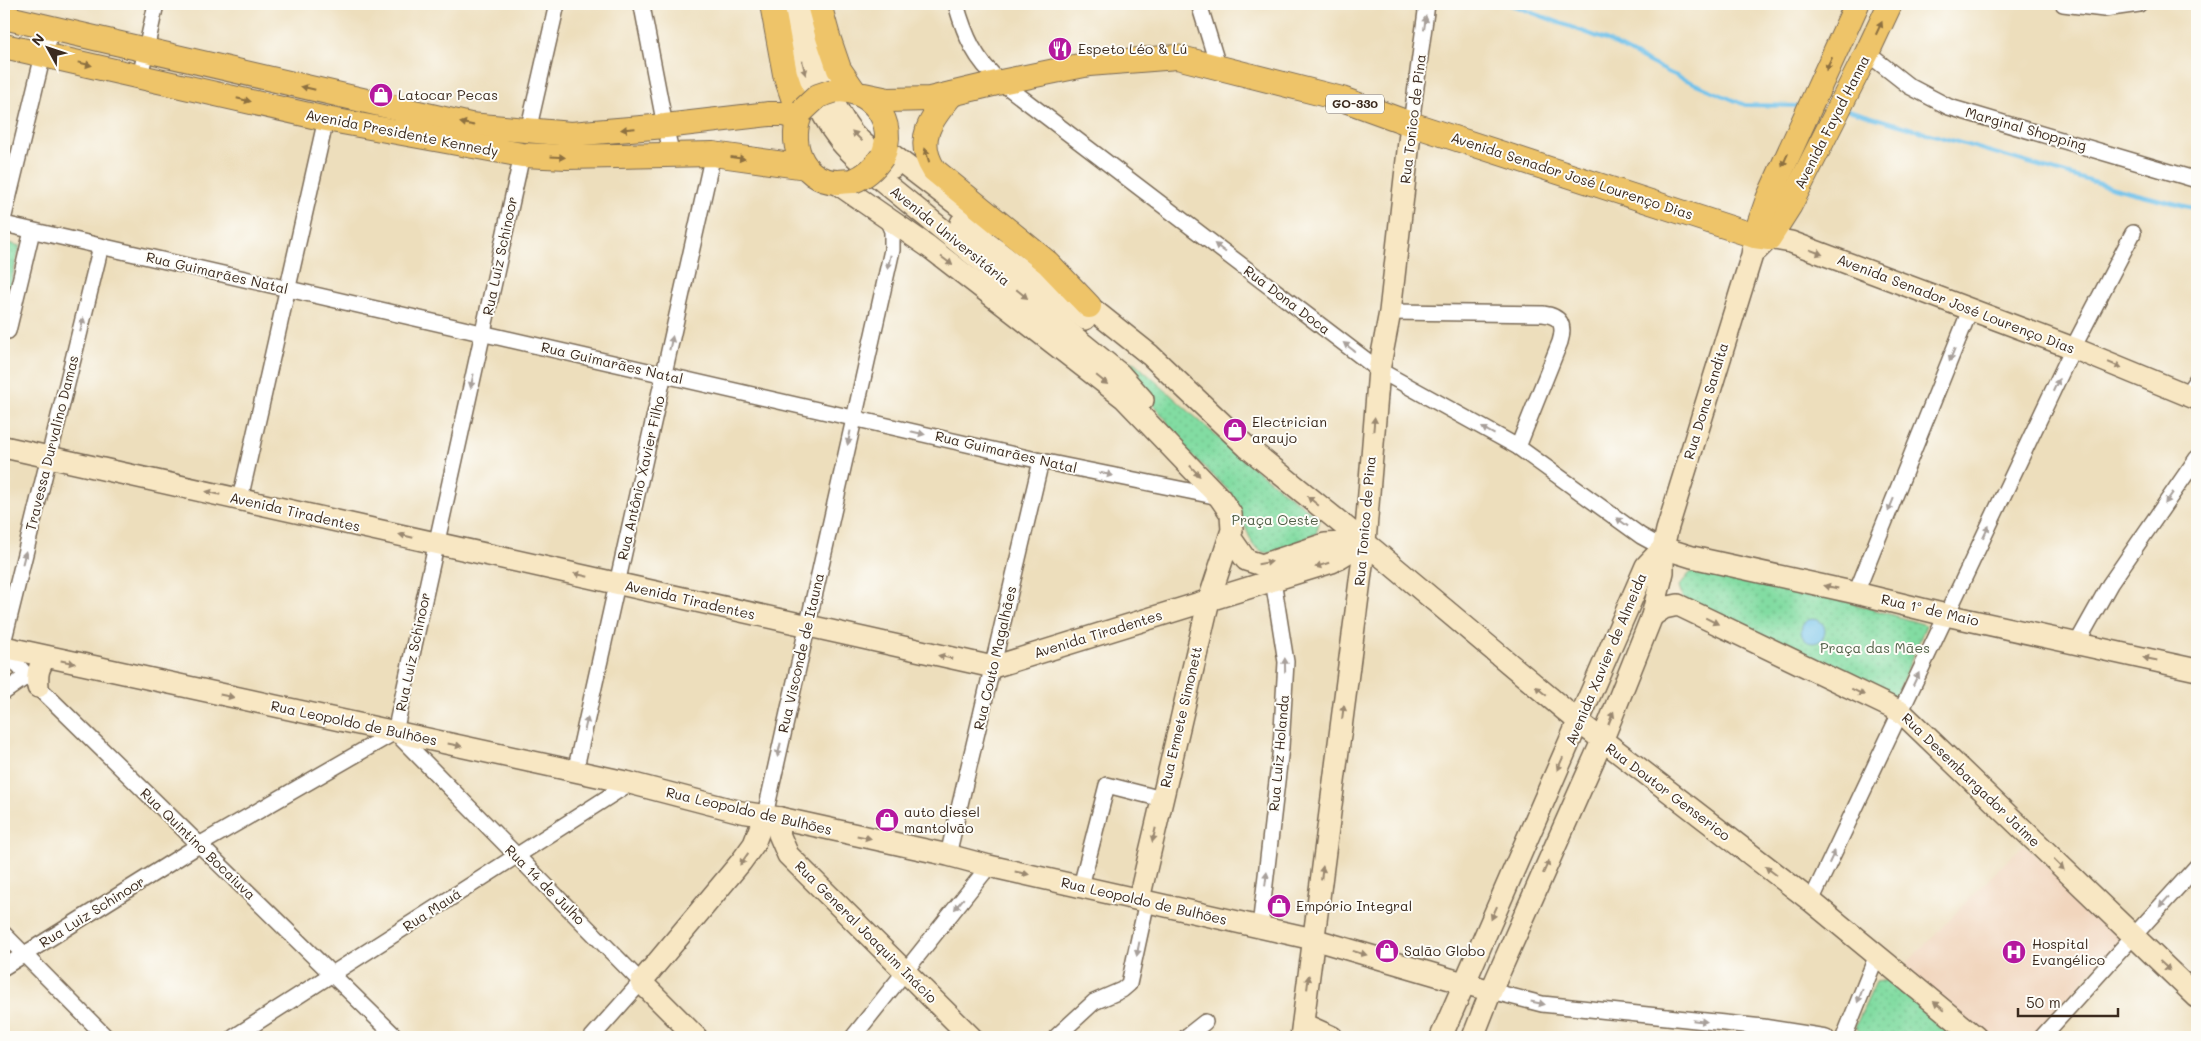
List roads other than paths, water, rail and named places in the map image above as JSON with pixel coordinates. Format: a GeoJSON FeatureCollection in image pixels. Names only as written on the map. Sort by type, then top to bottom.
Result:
{"type":"FeatureCollection","features":[{"type":"Feature","properties":{"kind":"main road"},"geometry":{"type":"LineString","coordinates":[[772,4],[785,74],[800,115]]}},
{"type":"Feature","properties":{"kind":"main road"},"geometry":{"type":"LineString","coordinates":[[819,4],[839,69],[850,92],[880,110],[886,124],[885,149],[875,167],[864,176],[844,182],[819,177],[806,167],[798,154],[794,140],[800,115],[818,96],[850,92]]}},
{"type":"Feature","properties":{"kind":"main road","name":"Avenida Fayad Hanna"},"geometry":{"type":"LineString","coordinates":[[1759,243],[1768,200],[1804,116],[1857,4]]}},
{"type":"Feature","properties":{"kind":"main road","name":"Avenida Fayad Hanna"},"geometry":{"type":"LineString","coordinates":[[1759,243],[1790,206],[1890,4]]}},
{"type":"Feature","properties":{"kind":"main road","name":"Avenida Presidente Kennedy"},"geometry":{"type":"LineString","coordinates":[[4,17],[470,125],[571,134],[769,114],[800,115]]}},
{"type":"Feature","properties":{"kind":"main road","name":"Avenida Presidente Kennedy"},"geometry":{"type":"LineString","coordinates":[[4,46],[326,119],[522,155],[567,158],[713,154],[806,167]]}},
{"type":"Feature","properties":{"kind":"main road","name":"Avenida Senador José Lourenço Dias"},"geometry":{"type":"LineString","coordinates":[[850,92],[888,100],[930,99],[1089,64],[1177,56],[1342,99],[1759,243]]}},
{"type":"Feature","properties":{"kind":"main road"},"geometry":{"type":"LineString","coordinates":[[952,94],[926,132],[925,148],[934,170],[1048,263],[1089,306]]}},
{"type":"Feature","properties":{"kind":"main road","name":"Avenida Senador José Lourenço Dias"},"geometry":{"type":"LineString","coordinates":[[885,149],[910,112],[930,99]]}},
{"type":"Feature","properties":{"kind":"street"},"geometry":{"type":"LineString","coordinates":[[140,77],[156,4]]}},
{"type":"Feature","properties":{"kind":"street"},"geometry":{"type":"LineString","coordinates":[[528,131],[557,4]]}},
{"type":"Feature","properties":{"kind":"street"},"geometry":{"type":"LineString","coordinates":[[642,4],[672,155]]}},
{"type":"Feature","properties":{"kind":"street","name":"Avenida Universitária"},"geometry":{"type":"LineString","coordinates":[[788,4],[807,78],[821,112],[842,143],[874,174],[1120,374],[1139,395],[1162,435]]}},
{"type":"Feature","properties":{"kind":"street","name":"Avenida Universitária"},"geometry":{"type":"LineString","coordinates":[[803,4],[812,42],[830,94],[840,115],[853,134],[920,192],[1119,345],[1142,361],[1176,378]]}},
{"type":"Feature","properties":{"kind":"street","name":"Rua Dona Doca"},"geometry":{"type":"LineString","coordinates":[[956,4],[964,32],[976,54],[986,69],[1001,82],[1380,370],[1518,447],[1642,536],[1663,548]]}},
{"type":"Feature","properties":{"kind":"street"},"geometry":{"type":"LineString","coordinates":[[1199,4],[1218,66]]}},
{"type":"Feature","properties":{"kind":"street","name":"Rua Tonico de Pina"},"geometry":{"type":"LineString","coordinates":[[1302,1031],[1365,542],[1380,370],[1390,312],[1411,124],[1427,4]]}},
{"type":"Feature","properties":{"kind":"street"},"geometry":{"type":"LineString","coordinates":[[2063,4],[2104,10],[2139,4]]}},
{"type":"Feature","properties":{"kind":"street"},"geometry":{"type":"LineString","coordinates":[[4,216],[43,55],[54,29]]}},
{"type":"Feature","properties":{"kind":"street","name":"Marginal Shopping"},"geometry":{"type":"LineString","coordinates":[[1867,53],[1909,86],[1949,107],[2197,180]]}},
{"type":"Feature","properties":{"kind":"street"},"geometry":{"type":"LineString","coordinates":[[240,499],[326,119]]}},
{"type":"Feature","properties":{"kind":"street","name":"Avenida Universitária"},"geometry":{"type":"LineString","coordinates":[[885,149],[1089,306],[1176,378],[1247,447],[1365,542]]}},
{"type":"Feature","properties":{"kind":"street","name":"Rua Antônio Xavier Filho"},"geometry":{"type":"LineString","coordinates":[[575,772],[713,154]]}},
{"type":"Feature","properties":{"kind":"street","name":"Rua Luiz Schinoor"},"geometry":{"type":"LineString","coordinates":[[4,967],[199,845],[395,732],[522,155]]}},
{"type":"Feature","properties":{"kind":"street","name":"Avenida Universitária"},"geometry":{"type":"LineString","coordinates":[[844,182],[885,216],[1064,349],[1124,398],[1162,435],[1220,498],[1231,514],[1230,537]]}},
{"type":"Feature","properties":{"kind":"street","name":"Rua Visconde de Itauna"},"geometry":{"type":"LineString","coordinates":[[592,1037],[641,982],[741,862],[773,817],[807,626],[893,244],[892,231],[885,216]]}},
{"type":"Feature","properties":{"kind":"street","name":"Rua Guimarães Natal"},"geometry":{"type":"LineString","coordinates":[[4,224],[1041,461],[1220,498]]}},
{"type":"Feature","properties":{"kind":"street"},"geometry":{"type":"LineString","coordinates":[[4,330],[8,331],[32,231]]}},
{"type":"Feature","properties":{"kind":"street"},"geometry":{"type":"LineString","coordinates":[[1811,901],[2073,348],[2133,233]]}},
{"type":"Feature","properties":{"kind":"street","name":"Avenida Senador José Lourenço Dias"},"geometry":{"type":"LineString","coordinates":[[1759,243],[1791,242],[1970,310],[2194,391]]}},
{"type":"Feature","properties":{"kind":"street","name":"Rua Dona Sandita"},"geometry":{"type":"LineString","coordinates":[[1663,548],[1759,243]]}},
{"type":"Feature","properties":{"kind":"street","name":"Travessa Durvalino Damas"},"geometry":{"type":"LineString","coordinates":[[4,639],[101,246]]}},
{"type":"Feature","properties":{"kind":"street"},"geometry":{"type":"LineString","coordinates":[[1856,593],[1970,310]]}},
{"type":"Feature","properties":{"kind":"street"},"geometry":{"type":"LineString","coordinates":[[1390,312],[1543,314],[1554,315],[1561,321],[1564,332],[1518,447]]}},
{"type":"Feature","properties":{"kind":"street","name":"Avenida Tiradentes"},"geometry":{"type":"LineString","coordinates":[[4,447],[993,667],[1332,562],[1365,542]]}},
{"type":"Feature","properties":{"kind":"street"},"geometry":{"type":"LineString","coordinates":[[2077,643],[2110,584],[2197,458]]}},
{"type":"Feature","properties":{"kind":"street","name":"Rua Couto Magalhães"},"geometry":{"type":"LineString","coordinates":[[948,855],[1041,461]]}},
{"type":"Feature","properties":{"kind":"street"},"geometry":{"type":"LineString","coordinates":[[1230,537],[1246,560],[1262,565],[1326,544],[1365,542]]}},
{"type":"Feature","properties":{"kind":"street","name":"Rua Ermete Simonett"},"geometry":{"type":"LineString","coordinates":[[1056,1037],[1094,1002],[1122,990],[1129,984],[1162,799],[1209,600],[1230,537]]}},
{"type":"Feature","properties":{"kind":"street","name":"Rua Doutor Genserico"},"geometry":{"type":"LineString","coordinates":[[1365,542],[1578,722],[1811,901],[1970,1034]]}},
{"type":"Feature","properties":{"kind":"street","name":"Rua 1º de Maio"},"geometry":{"type":"LineString","coordinates":[[1663,548],[1692,557],[2197,670]]}},
{"type":"Feature","properties":{"kind":"street","name":"Avenida Xavier de Almeida"},"geometry":{"type":"LineString","coordinates":[[1473,1037],[1491,991],[1602,741],[1652,616],[1663,572],[1663,548]]}},
{"type":"Feature","properties":{"kind":"street","name":"Avenida Xavier de Almeida"},"geometry":{"type":"LineString","coordinates":[[1441,1037],[1646,566],[1663,548]]}},
{"type":"Feature","properties":{"kind":"street"},"geometry":{"type":"LineString","coordinates":[[1652,616],[1664,608],[1678,605],[1674,592],[1675,579],[1681,566],[1692,557]]}},
{"type":"Feature","properties":{"kind":"street","name":"Rua Luiz Holanda"},"geometry":{"type":"LineString","coordinates":[[1260,927],[1281,747],[1286,662],[1273,580]]}},
{"type":"Feature","properties":{"kind":"street","name":"Rua Desembargador Jaime"},"geometry":{"type":"LineString","coordinates":[[1678,605],[1901,712],[2197,997]]}},
{"type":"Feature","properties":{"kind":"street","name":"Rua Leopoldo de Bulhões"},"geometry":{"type":"LineString","coordinates":[[4,648],[630,784],[741,812],[773,817],[948,855],[989,866],[1313,939],[1491,991]]}},
{"type":"Feature","properties":{"kind":"street","name":"Rua Quintino Bocaiuva"},"geometry":{"type":"LineString","coordinates":[[4,648],[32,682],[396,1037]]}},
{"type":"Feature","properties":{"kind":"street"},"geometry":{"type":"LineString","coordinates":[[4,692],[32,682],[39,666],[46,657]]}},
{"type":"Feature","properties":{"kind":"street","name":"Rua 14 de Julho"},"geometry":{"type":"LineString","coordinates":[[395,732],[515,856],[696,1037]]}},
{"type":"Feature","properties":{"kind":"street","name":"Rua Mauá"},"geometry":{"type":"LineString","coordinates":[[234,1037],[630,784]]}},
{"type":"Feature","properties":{"kind":"street"},"geometry":{"type":"LineString","coordinates":[[1081,886],[1106,785],[1162,799]]}},
{"type":"Feature","properties":{"kind":"street","name":"Rua General Joaquim Inácio"},"geometry":{"type":"LineString","coordinates":[[773,817],[788,855],[971,1037]]}},
{"type":"Feature","properties":{"kind":"street"},"geometry":{"type":"LineString","coordinates":[[853,1037],[989,866]]}},
{"type":"Feature","properties":{"kind":"street"},"geometry":{"type":"LineString","coordinates":[[2042,1037],[2197,866]]}},
{"type":"Feature","properties":{"kind":"street"},"geometry":{"type":"LineString","coordinates":[[4,934],[106,1037]]}},
{"type":"Feature","properties":{"kind":"street"},"geometry":{"type":"LineString","coordinates":[[1844,1037],[1876,955]]}},
{"type":"Feature","properties":{"kind":"street"},"geometry":{"type":"LineString","coordinates":[[1491,991],[1542,1004],[1762,1032],[1826,1037]]}},
{"type":"Feature","properties":{"kind":"street"},"geometry":{"type":"LineString","coordinates":[[1186,1037],[1205,1022]]}},
{"type":"Feature","properties":{"kind":"street"},"geometry":{"type":"LineString","coordinates":[[1302,1031],[1332,1037]]}},
{"type":"Feature","properties":{"kind":"water"},"geometry":{"type":"Polygon","coordinates":[[[1813,619],[1821,623],[1825,631],[1821,639],[1813,643],[1805,639],[1801,631],[1805,623],[1813,619]]]}},
{"type":"Feature","properties":{"kind":"waterway"},"geometry":{"type":"LineString","coordinates":[[1509,4],[1606,40],[1670,73],[1745,105],[1801,106]]}},
{"type":"Feature","properties":{"kind":"waterway"},"geometry":{"type":"LineString","coordinates":[[1848,110],[2114,188],[2197,209]]}},
{"type":"Feature","properties":{"kind":"place","name":"Espeto Léo & Lú"},"geometry":{"type":"Point","coordinates":[1060,49]}},
{"type":"Feature","properties":{"kind":"place","name":"Latocar Pecas"},"geometry":{"type":"Point","coordinates":[381,95]}},
{"type":"Feature","properties":{"kind":"place","name":"Electrician araujo"},"geometry":{"type":"Point","coordinates":[1235,430]}},
{"type":"Feature","properties":{"kind":"place","name":"auto diesel mantolvão"},"geometry":{"type":"Point","coordinates":[887,820]}},
{"type":"Feature","properties":{"kind":"place","name":"Empório Integral"},"geometry":{"type":"Point","coordinates":[1279,906]}},
{"type":"Feature","properties":{"kind":"place","name":"Salão Globo"},"geometry":{"type":"Point","coordinates":[1387,951]}},
{"type":"Feature","properties":{"kind":"place","name":"Hospital Evangélico"},"geometry":{"type":"Point","coordinates":[2014,952]}},
{"type":"Feature","properties":{"kind":"park label","name":"Praça Oeste"},"geometry":{"type":"Point","coordinates":[1275,520]}},
{"type":"Feature","properties":{"kind":"park label","name":"Praça das Mães"},"geometry":{"type":"Point","coordinates":[1875,648]}}]}
